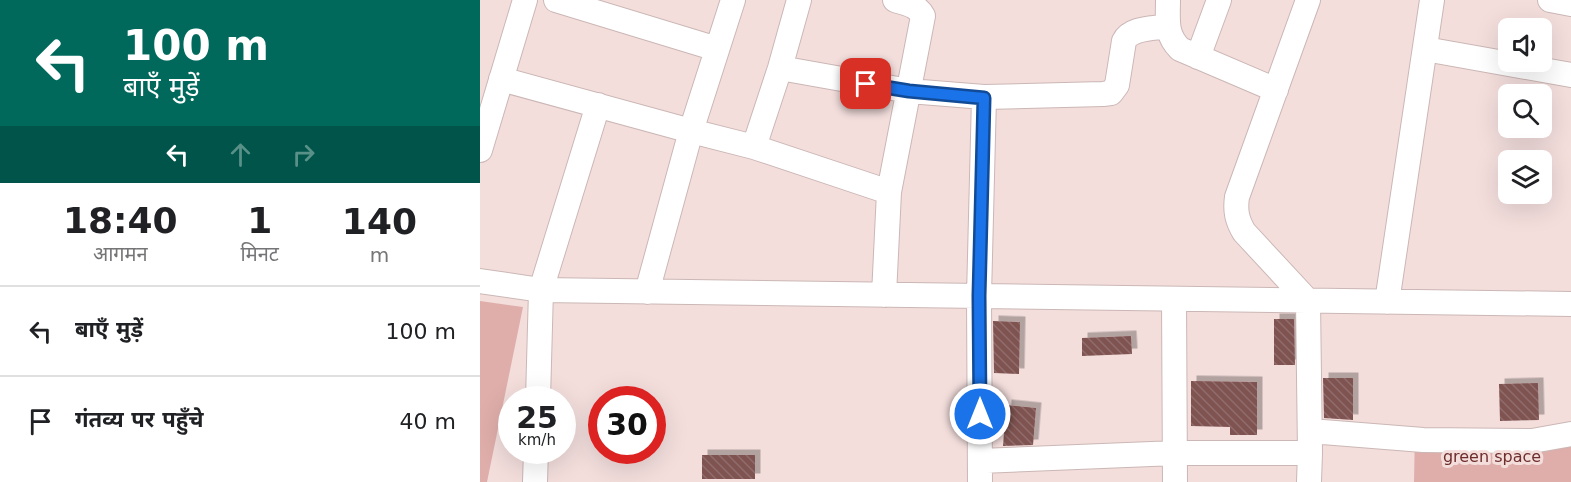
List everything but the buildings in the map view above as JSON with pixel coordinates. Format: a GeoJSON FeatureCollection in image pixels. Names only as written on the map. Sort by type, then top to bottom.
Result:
{"type":"FeatureCollection","features":[{"type":"Feature","properties":{"kind":"street"},"geometry":{"type":"LineString","coordinates":[[480,150],[487,101],[501,79],[525,0]]}},
{"type":"Feature","properties":{"kind":"street"},"geometry":{"type":"LineString","coordinates":[[556,0],[615,8],[717,49]]}},
{"type":"Feature","properties":{"kind":"street"},"geometry":{"type":"LineString","coordinates":[[648,292],[691,131],[733,0]]}},
{"type":"Feature","properties":{"kind":"street"},"geometry":{"type":"LineString","coordinates":[[754,147],[799,0]]}},
{"type":"Feature","properties":{"kind":"street"},"geometry":{"type":"LineString","coordinates":[[884,295],[889,192],[923,16],[912,5],[895,0]]}},
{"type":"Feature","properties":{"kind":"street"},"geometry":{"type":"LineString","coordinates":[[1168,0],[1170,37],[1180,49],[1276,90]]}},
{"type":"Feature","properties":{"kind":"street"},"geometry":{"type":"LineString","coordinates":[[1198,57],[1219,0]]}},
{"type":"Feature","properties":{"kind":"street"},"geometry":{"type":"LineString","coordinates":[[1308,0],[1237,197],[1236,208],[1238,221],[1253,243],[1308,301],[1309,482]]}},
{"type":"Feature","properties":{"kind":"street"},"geometry":{"type":"LineString","coordinates":[[1387,302],[1432,0]]}},
{"type":"Feature","properties":{"kind":"street"},"geometry":{"type":"LineString","coordinates":[[1550,0],[1571,4]]}},
{"type":"Feature","properties":{"kind":"street"},"geometry":{"type":"LineString","coordinates":[[780,68],[909,91],[984,98],[1111,93],[1117,85],[1127,35],[1168,26]]}},
{"type":"Feature","properties":{"kind":"street"},"geometry":{"type":"LineString","coordinates":[[1425,49],[1571,75]]}},
{"type":"Feature","properties":{"kind":"street"},"geometry":{"type":"LineString","coordinates":[[501,79],[754,147],[889,192]]}},
{"type":"Feature","properties":{"kind":"street"},"geometry":{"type":"LineString","coordinates":[[984,98],[979,296],[980,471],[1310,442],[1532,441],[1571,434]]}},
{"type":"Feature","properties":{"kind":"street"},"geometry":{"type":"LineString","coordinates":[[538,386],[541,290],[598,105]]}},
{"type":"Feature","properties":{"kind":"street"},"geometry":{"type":"LineString","coordinates":[[480,281],[541,290],[1571,304]]}},
{"type":"Feature","properties":{"kind":"street"},"geometry":{"type":"LineString","coordinates":[[1174,299],[1175,482]]}},
{"type":"Feature","properties":{"kind":"street"},"geometry":{"type":"LineString","coordinates":[[535,482],[536,464]]}},
{"type":"Feature","properties":{"kind":"green space"},"geometry":{"type":"Polygon","coordinates":[[[480,301],[523,307],[507,386],[498,386],[498,429],[487,482],[480,482],[480,301]]]}},
{"type":"Feature","properties":{"kind":"green space","name":"green space"},"geometry":{"type":"Polygon","coordinates":[[[1415,429],[1571,430],[1571,482],[1414,482],[1415,429]]]}},
{"type":"Feature","properties":{"kind":"route"},"geometry":{"type":"LineString","coordinates":[[866,84],[909,91],[984,98],[979,296],[980,414]]}}]}
